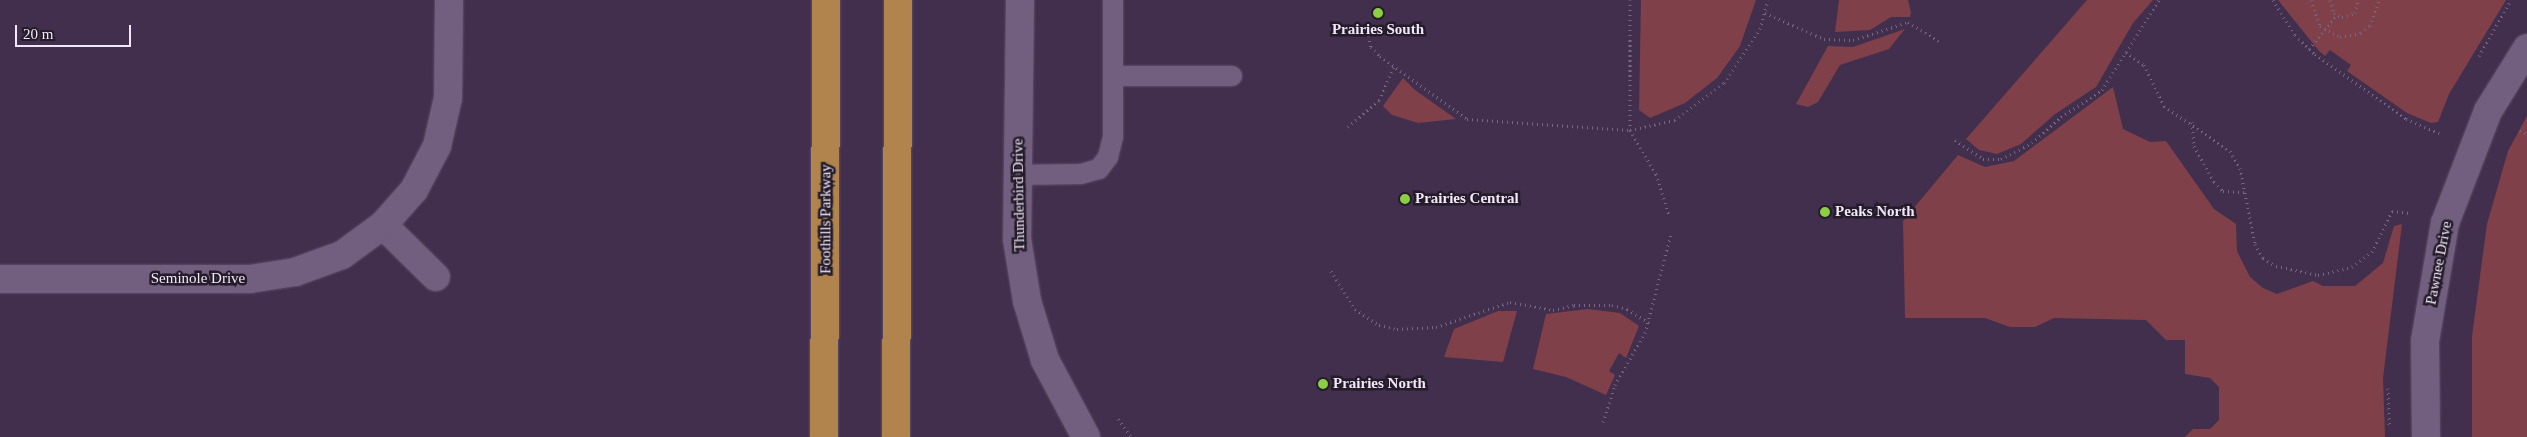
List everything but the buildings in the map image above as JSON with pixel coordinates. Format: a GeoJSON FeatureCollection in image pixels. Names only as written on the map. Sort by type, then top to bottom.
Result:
{"type":"FeatureCollection","features":[{"type":"Feature","properties":{"kind":"highway","name":"Foothills Parkway"},"geometry":{"type":"LineString","coordinates":[[824,437],[826,0]]}},
{"type":"Feature","properties":{"kind":"highway"},"geometry":{"type":"LineString","coordinates":[[896,437],[898,0]]}},
{"type":"Feature","properties":{"kind":"street","name":"Seminole Drive"},"geometry":{"type":"LineString","coordinates":[[0,279],[250,279],[295,272],[342,255],[383,225],[414,190],[436,146],[448,98],[449,0]]}},
{"type":"Feature","properties":{"kind":"street","name":"Thunderbird Drive"},"geometry":{"type":"LineString","coordinates":[[1020,0],[1017,239],[1027,301],[1045,360],[1086,437]]}},
{"type":"Feature","properties":{"kind":"street","name":"Pawnee Drive"},"geometry":{"type":"LineString","coordinates":[[2426,437],[2425,341],[2445,223],[2488,111],[2527,48]]}},
{"type":"Feature","properties":{"kind":"street"},"geometry":{"type":"LineString","coordinates":[[383,225],[436,278]]}},
{"type":"Feature","properties":{"kind":"lane"},"geometry":{"type":"LineString","coordinates":[[1017,175],[1081,174],[1099,169],[1108,157],[1113,137],[1113,0]]}},
{"type":"Feature","properties":{"kind":"lane"},"geometry":{"type":"LineString","coordinates":[[1114,76],[1232,76]]}},
{"type":"Feature","properties":{"kind":"path"},"geometry":{"type":"LineString","coordinates":[[1630,0],[1630,130],[1656,174],[1669,215]]}},
{"type":"Feature","properties":{"kind":"path"},"geometry":{"type":"LineString","coordinates":[[1366,26],[1371,47],[1394,67],[1467,118],[1630,130],[1675,120],[1703,103],[1740,63],[1765,13],[1768,0]]}},
{"type":"Feature","properties":{"kind":"path"},"geometry":{"type":"LineString","coordinates":[[1955,140],[1983,159],[2013,154],[2102,90],[2159,0]]}},
{"type":"Feature","properties":{"kind":"path"},"geometry":{"type":"LineString","coordinates":[[2273,0],[2295,36],[2309,49],[2406,118],[2441,134]]}},
{"type":"Feature","properties":{"kind":"path"},"geometry":{"type":"LineString","coordinates":[[2311,0],[2314,17],[2324,30],[2340,37],[2362,33],[2376,16],[2379,0]]}},
{"type":"Feature","properties":{"kind":"path"},"geometry":{"type":"LineString","coordinates":[[2330,0],[2336,15]]}},
{"type":"Feature","properties":{"kind":"path"},"geometry":{"type":"LineString","coordinates":[[2336,15],[2351,16],[2358,0]]}},
{"type":"Feature","properties":{"kind":"path"},"geometry":{"type":"LineString","coordinates":[[1765,13],[1824,39],[1852,40],[1908,22],[1938,41]]}},
{"type":"Feature","properties":{"kind":"path"},"geometry":{"type":"LineString","coordinates":[[2309,49],[2336,15]]}},
{"type":"Feature","properties":{"kind":"path"},"geometry":{"type":"LineString","coordinates":[[2126,52],[2144,65],[2164,106],[2192,122],[2230,151],[2240,168],[2249,229],[2263,258],[2306,274],[2336,272],[2360,264],[2372,252],[2387,215],[2398,209],[2411,213]]}},
{"type":"Feature","properties":{"kind":"path"},"geometry":{"type":"LineString","coordinates":[[1348,127],[1379,100],[1394,67]]}},
{"type":"Feature","properties":{"kind":"path"},"geometry":{"type":"LineString","coordinates":[[2192,122],[2194,146],[2214,182],[2223,190],[2245,192]]}},
{"type":"Feature","properties":{"kind":"path"},"geometry":{"type":"LineString","coordinates":[[2520,130],[2527,134]]}},
{"type":"Feature","properties":{"kind":"path"},"geometry":{"type":"LineString","coordinates":[[1603,422],[1615,385],[1649,323],[1671,234]]}},
{"type":"Feature","properties":{"kind":"path"},"geometry":{"type":"LineString","coordinates":[[1331,271],[1355,309],[1378,325],[1397,329],[1436,327],[1510,302],[1553,310],[1574,305],[1612,305],[1628,309],[1649,323]]}},
{"type":"Feature","properties":{"kind":"path"},"geometry":{"type":"LineString","coordinates":[[1115,415],[1131,437]]}},
{"type":"Feature","properties":{"kind":"shaded area"},"geometry":{"type":"Polygon","coordinates":[[[1641,0],[1756,0],[1740,46],[1717,78],[1685,103],[1650,118],[1639,110],[1641,0]]]}},
{"type":"Feature","properties":{"kind":"shaded area"},"geometry":{"type":"Polygon","coordinates":[[[1839,0],[1908,0],[1911,13],[1910,17],[1891,17],[1870,30],[1835,32],[1839,0]]]}},
{"type":"Feature","properties":{"kind":"shaded area"},"geometry":{"type":"Polygon","coordinates":[[[2087,0],[2153,0],[2133,23],[2096,87],[2055,114],[2021,144],[1997,154],[1979,150],[1966,139],[2087,0]]]}},
{"type":"Feature","properties":{"kind":"shaded area"},"geometry":{"type":"Polygon","coordinates":[[[2278,0],[2506,0],[2449,94],[2438,122],[2431,123],[2407,113],[2347,71],[2351,65],[2330,50],[2325,56],[2278,0]]]}},
{"type":"Feature","properties":{"kind":"shaded area"},"geometry":{"type":"Polygon","coordinates":[[[1905,29],[1889,49],[1840,65],[1818,102],[1808,107],[1796,104],[1828,46],[1853,47],[1905,29]]]}},
{"type":"Feature","properties":{"kind":"shaded area"},"geometry":{"type":"Polygon","coordinates":[[[1403,78],[1415,90],[1456,119],[1418,123],[1392,115],[1383,106],[1403,78]]]}},
{"type":"Feature","properties":{"kind":"shaded area"},"geometry":{"type":"Polygon","coordinates":[[[2113,87],[2123,129],[2150,142],[2166,141],[2214,209],[2236,224],[2237,251],[2250,277],[2263,288],[2277,294],[2313,281],[2323,286],[2355,286],[2383,263],[2394,226],[2402,224],[2383,378],[2385,437],[2185,437],[2193,429],[2210,429],[2219,420],[2219,387],[2210,378],[2185,374],[2185,340],[2166,340],[2146,320],[2054,318],[2035,327],[2010,327],[1985,318],[1905,318],[1903,221],[1958,155],[1985,167],[2014,161],[2113,87]]]}},
{"type":"Feature","properties":{"kind":"shaded area"},"geometry":{"type":"Polygon","coordinates":[[[2527,116],[2527,437],[2472,437],[2472,336],[2487,224],[2508,151],[2527,116]]]}},
{"type":"Feature","properties":{"kind":"shaded area"},"geometry":{"type":"Polygon","coordinates":[[[1588,309],[1620,313],[1639,326],[1626,358],[1619,353],[1609,371],[1615,375],[1606,395],[1566,377],[1533,369],[1546,314],[1588,309]]]}},
{"type":"Feature","properties":{"kind":"shaded area"},"geometry":{"type":"Polygon","coordinates":[[[1498,311],[1517,311],[1503,362],[1444,357],[1454,329],[1498,311]]]}},
{"type":"Feature","properties":{"kind":"place","name":"Prairies South"},"geometry":{"type":"Point","coordinates":[1378,13]}},
{"type":"Feature","properties":{"kind":"place","name":"Prairies Central"},"geometry":{"type":"Point","coordinates":[1405,199]}},
{"type":"Feature","properties":{"kind":"place","name":"Peaks North"},"geometry":{"type":"Point","coordinates":[1825,212]}},
{"type":"Feature","properties":{"kind":"place","name":"Prairies North"},"geometry":{"type":"Point","coordinates":[1323,384]}}]}
